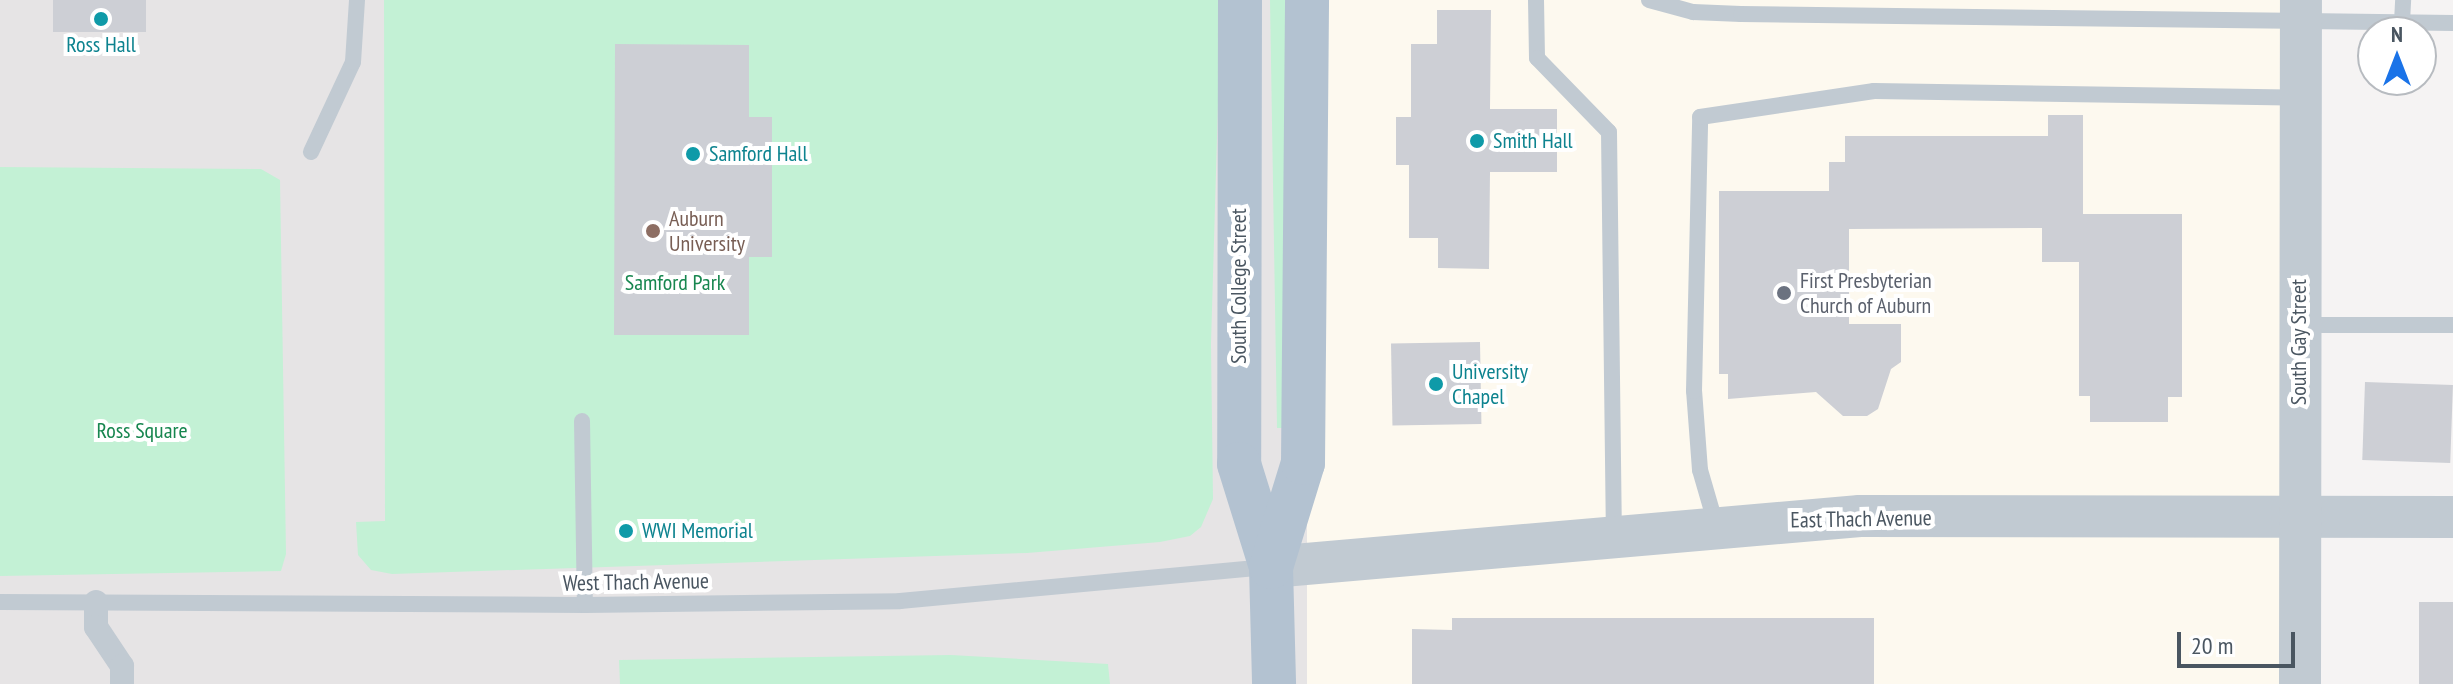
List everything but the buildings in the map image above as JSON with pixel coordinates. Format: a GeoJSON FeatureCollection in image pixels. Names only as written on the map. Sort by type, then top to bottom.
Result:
{"type":"FeatureCollection","features":[{"type":"Feature","properties":{"kind":"main road","name":"South College Street"},"geometry":{"type":"LineString","coordinates":[[1240,0],[1239,464],[1271,567],[1274,684]]}},
{"type":"Feature","properties":{"kind":"main road","name":"South College Street"},"geometry":{"type":"LineString","coordinates":[[1271,567],[1303,463],[1307,0]]}},
{"type":"Feature","properties":{"kind":"street","name":"South Gay Street"},"geometry":{"type":"LineString","coordinates":[[2300,684],[2301,9]]}},
{"type":"Feature","properties":{"kind":"street","name":"East Thach Avenue"},"geometry":{"type":"LineString","coordinates":[[1271,567],[1716,525],[1860,516],[2453,517]]}},
{"type":"Feature","properties":{"kind":"street"},"geometry":{"type":"LineString","coordinates":[[96,602],[96,627],[122,666],[122,684]]}},
{"type":"Feature","properties":{"kind":"lane"},"geometry":{"type":"LineString","coordinates":[[311,152],[353,62],[357,0]]}},
{"type":"Feature","properties":{"kind":"lane"},"geometry":{"type":"LineString","coordinates":[[1536,0],[1537,58],[1609,132],[1614,535]]}},
{"type":"Feature","properties":{"kind":"lane"},"geometry":{"type":"LineString","coordinates":[[1649,0],[1693,12],[1741,14],[2301,9],[2357,16]]}},
{"type":"Feature","properties":{"kind":"lane"},"geometry":{"type":"LineString","coordinates":[[1716,525],[1700,470],[1694,391],[1700,117],[1874,91],[2301,98]]}},
{"type":"Feature","properties":{"kind":"lane"},"geometry":{"type":"LineString","coordinates":[[2299,325],[2453,325]]}},
{"type":"Feature","properties":{"kind":"lane"},"geometry":{"type":"LineString","coordinates":[[582,421],[585,605]]}},
{"type":"Feature","properties":{"kind":"lane","name":"West Thach Avenue"},"geometry":{"type":"LineString","coordinates":[[0,602],[585,605],[900,601],[1271,567]]}},
{"type":"Feature","properties":{"kind":"shaded area","name":"Auburn University"},"geometry":{"type":"Polygon","coordinates":[[[0,0],[1307,0],[1307,684],[0,684],[0,0]]]}},
{"type":"Feature","properties":{"kind":"shaded area"},"geometry":{"type":"Polygon","coordinates":[[[1307,0],[2301,0],[2301,684],[1307,684],[1307,0]]]}},
{"type":"Feature","properties":{"kind":"green space","name":"Samford Park"},"geometry":{"type":"Polygon","coordinates":[[[384,0],[1221,0],[1211,344],[1213,499],[1201,527],[1190,536],[1160,542],[1027,553],[392,574],[371,570],[358,555],[356,522],[385,521],[384,0]]]}},
{"type":"Feature","properties":{"kind":"green space"},"geometry":{"type":"Polygon","coordinates":[[[1270,0],[1285,0],[1285,428],[1277,428],[1270,0]]]}},
{"type":"Feature","properties":{"kind":"green space","name":"Ross Square"},"geometry":{"type":"Polygon","coordinates":[[[0,167],[261,169],[280,180],[286,554],[281,571],[0,576],[0,167]]]}},
{"type":"Feature","properties":{"kind":"green space"},"geometry":{"type":"Polygon","coordinates":[[[951,655],[1108,664],[1110,684],[620,684],[619,660],[951,655]]]}},
{"type":"Feature","properties":{"kind":"place","name":"Ross Hall"},"geometry":{"type":"Point","coordinates":[101,19]}},
{"type":"Feature","properties":{"kind":"place","name":"Smith Hall"},"geometry":{"type":"Point","coordinates":[1477,141]}},
{"type":"Feature","properties":{"kind":"place","name":"Samford Hall"},"geometry":{"type":"Point","coordinates":[693,154]}},
{"type":"Feature","properties":{"kind":"place","name":"Auburn University"},"geometry":{"type":"Point","coordinates":[653,231]}},
{"type":"Feature","properties":{"kind":"place","name":"First Presbyterian Church of Auburn"},"geometry":{"type":"Point","coordinates":[1784,293]}},
{"type":"Feature","properties":{"kind":"place","name":"University Chapel"},"geometry":{"type":"Point","coordinates":[1436,384]}},
{"type":"Feature","properties":{"kind":"place","name":"WWI Memorial"},"geometry":{"type":"Point","coordinates":[626,531]}}]}
